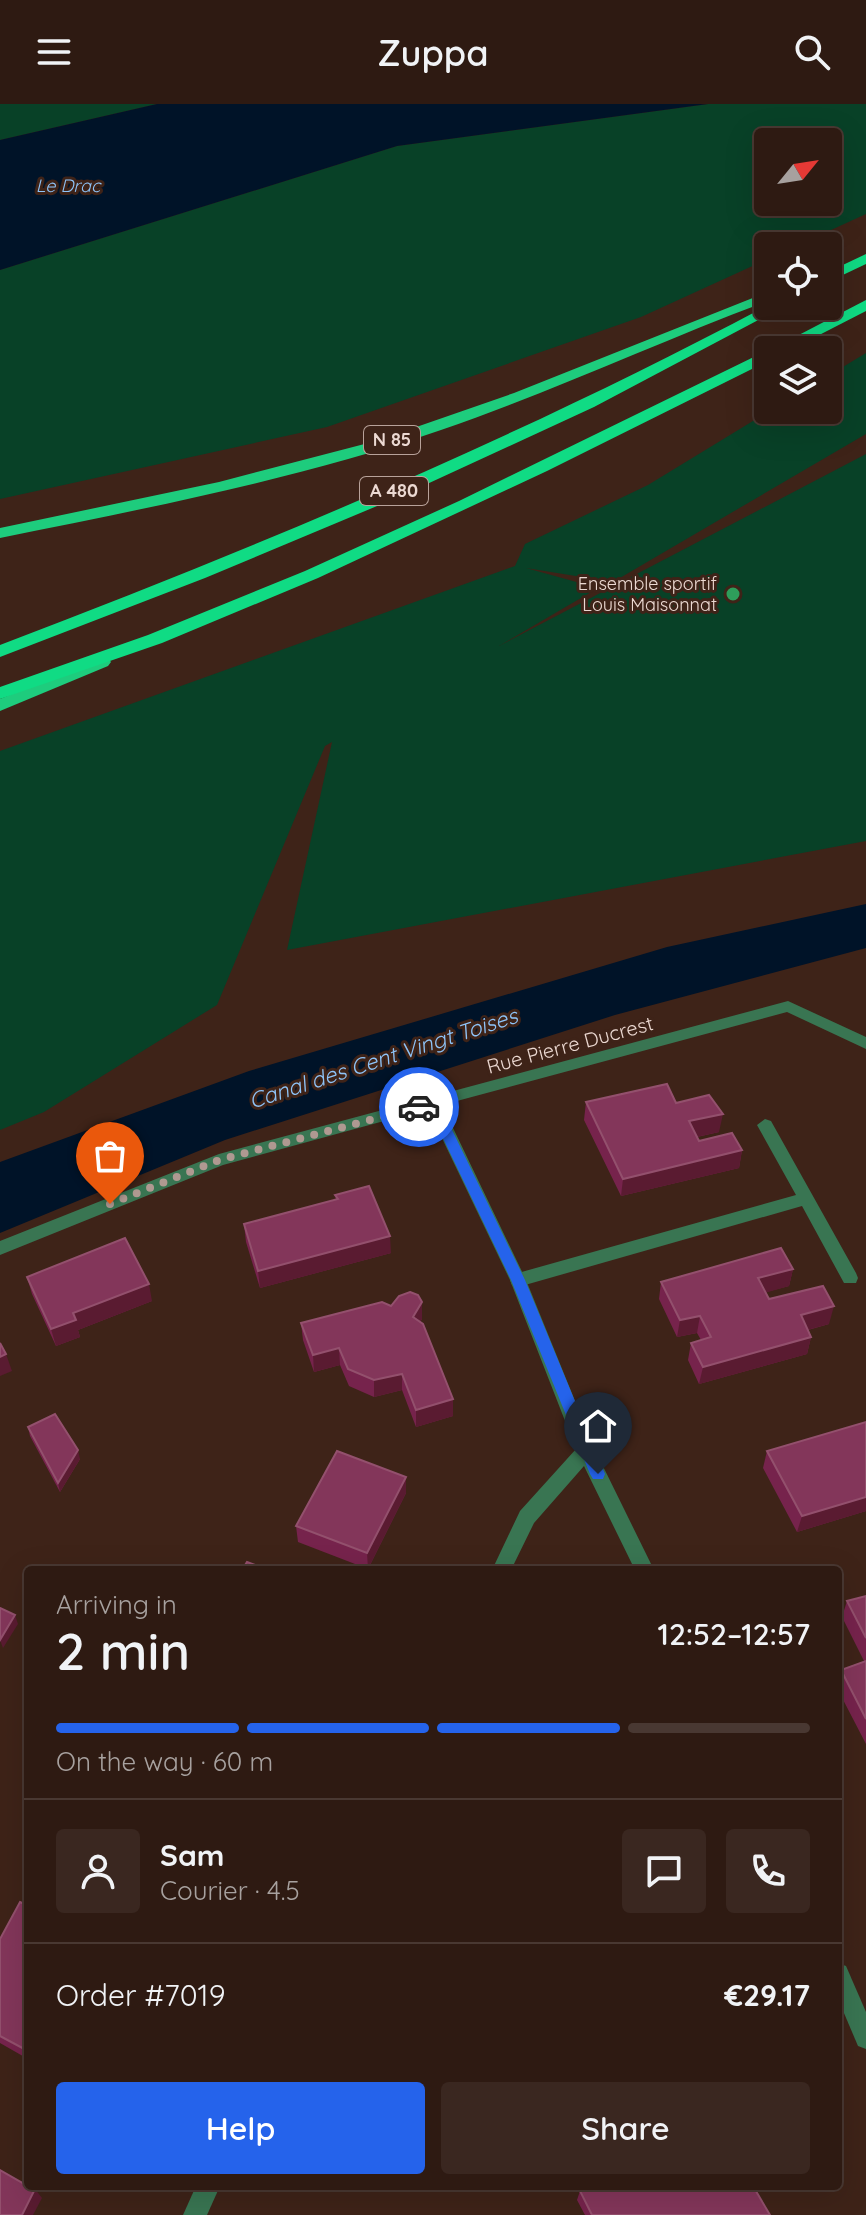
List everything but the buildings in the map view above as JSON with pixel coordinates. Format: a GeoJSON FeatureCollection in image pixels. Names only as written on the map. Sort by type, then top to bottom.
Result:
{"type":"FeatureCollection","features":[{"type":"Feature","properties":{"kind":"highway"},"geometry":{"type":"LineString","coordinates":[[842,270],[866,258]]}},
{"type":"Feature","properties":{"kind":"highway","name":"N 85"},"geometry":{"type":"LineString","coordinates":[[0,533],[220,487],[432,428],[530,392],[754,301]]}},
{"type":"Feature","properties":{"kind":"highway"},"geometry":{"type":"LineString","coordinates":[[805,336],[866,305]]}},
{"type":"Feature","properties":{"kind":"highway","name":"A 480"},"geometry":{"type":"LineString","coordinates":[[0,651],[234,560],[435,473],[625,385],[754,318]]}},
{"type":"Feature","properties":{"kind":"highway","name":"A 480"},"geometry":{"type":"LineString","coordinates":[[0,693],[156,638],[423,523],[581,450],[754,362]]}},
{"type":"Feature","properties":{"kind":"highway"},"geometry":{"type":"LineString","coordinates":[[0,706],[156,638]]}},
{"type":"Feature","properties":{"kind":"street","name":"Rue Pierre Ducrest"},"geometry":{"type":"LineString","coordinates":[[0,1248],[219,1160],[788,1006],[866,1043]]}},
{"type":"Feature","properties":{"kind":"street"},"geometry":{"type":"LineString","coordinates":[[433,1103],[518,1280],[586,1451],[643,1566]]}},
{"type":"Feature","properties":{"kind":"street"},"geometry":{"type":"LineString","coordinates":[[765,1125],[850,1278]]}},
{"type":"Feature","properties":{"kind":"street"},"geometry":{"type":"LineString","coordinates":[[518,1280],[806,1199]]}},
{"type":"Feature","properties":{"kind":"street"},"geometry":{"type":"LineString","coordinates":[[503,1566],[527,1517],[586,1451]]}},
{"type":"Feature","properties":{"kind":"street"},"geometry":{"type":"LineString","coordinates":[[842,1983],[866,2038]]}},
{"type":"Feature","properties":{"kind":"street"},"geometry":{"type":"LineString","coordinates":[[195,2215],[206,2190]]}},
{"type":"Feature","properties":{"kind":"green space"},"geometry":{"type":"Polygon","coordinates":[[[0,104],[157,104],[0,140],[0,104]]]}},
{"type":"Feature","properties":{"kind":"green space"},"geometry":{"type":"Polygon","coordinates":[[[708,104],[866,104],[866,214],[827,232],[754,232],[754,265],[641,317],[327,427],[0,499],[0,270],[397,146],[708,104]]]}},
{"type":"Feature","properties":{"kind":"green space"},"geometry":{"type":"Polygon","coordinates":[[[866,353],[866,434],[613,582],[526,568],[598,588],[499,646],[866,454],[866,841],[287,950],[332,742],[325,746],[217,1005],[44,1112],[0,1130],[0,751],[515,566],[525,544],[648,485],[754,420],[754,424],[842,424],[842,368],[866,353]]]}},
{"type":"Feature","properties":{"kind":"water","name":"Le Drac"},"geometry":{"type":"Polygon","coordinates":[[[157,104],[708,104],[397,146],[0,270],[0,140],[157,104]]]}},
{"type":"Feature","properties":{"kind":"water","name":"Canal des Cent Vingt Toises"},"geometry":{"type":"Polygon","coordinates":[[[866,904],[866,948],[615,1015],[225,1140],[0,1233],[0,1162],[249,1071],[667,947],[866,904]]]}},
{"type":"Feature","properties":{"kind":"way so far"},"geometry":{"type":"LineString","coordinates":[[110,1204],[219,1160],[419,1107]]}},
{"type":"Feature","properties":{"kind":"place","name":"Ensemble sportif Louis Maisonnat"},"geometry":{"type":"Point","coordinates":[733,594]}},
{"type":"Feature","properties":{"kind":"route"},"geometry":{"type":"LineString","coordinates":[[419,1107],[433,1103],[518,1280],[598,1474]]}}]}
